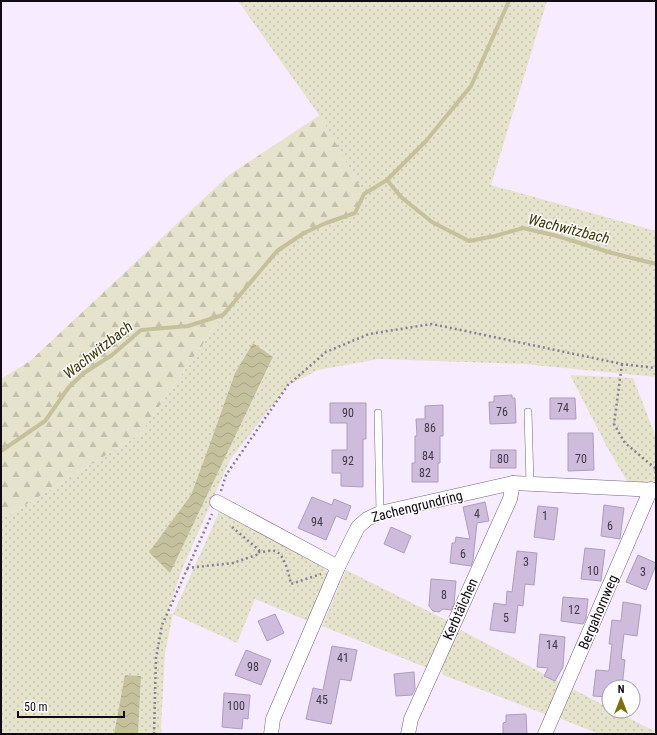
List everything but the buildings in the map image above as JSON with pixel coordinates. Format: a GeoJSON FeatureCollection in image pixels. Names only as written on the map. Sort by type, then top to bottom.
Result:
{"type":"FeatureCollection","features":[{"type":"Feature","properties":{"kind":"street","name":"Zachengrundring"},"geometry":{"type":"LineString","coordinates":[[270,734],[273,719],[338,568],[358,527],[367,519],[380,513],[513,483],[654,490]]}},
{"type":"Feature","properties":{"kind":"street","name":"Kerbtälchen"},"geometry":{"type":"LineString","coordinates":[[408,734],[411,719],[510,499],[513,483]]}},
{"type":"Feature","properties":{"kind":"street","name":"Bergahornweg"},"geometry":{"type":"LineString","coordinates":[[545,734],[654,490]]}},
{"type":"Feature","properties":{"kind":"street"},"geometry":{"type":"LineString","coordinates":[[217,502],[338,568]]}},
{"type":"Feature","properties":{"kind":"lane"},"geometry":{"type":"LineString","coordinates":[[528,412],[530,484]]}},
{"type":"Feature","properties":{"kind":"lane"},"geometry":{"type":"LineString","coordinates":[[378,413],[380,513]]}},
{"type":"Feature","properties":{"kind":"path"},"geometry":{"type":"LineString","coordinates":[[226,475],[288,385],[326,352],[369,334],[432,324],[622,364],[656,368]]}},
{"type":"Feature","properties":{"kind":"path"},"geometry":{"type":"LineString","coordinates":[[622,364],[614,424],[625,443],[655,468],[656,474]]}},
{"type":"Feature","properties":{"kind":"path"},"geometry":{"type":"LineString","coordinates":[[154,734],[156,658],[162,625],[201,536]]}},
{"type":"Feature","properties":{"kind":"path"},"geometry":{"type":"LineString","coordinates":[[251,544],[259,550],[259,552]]}},
{"type":"Feature","properties":{"kind":"path"},"geometry":{"type":"LineString","coordinates":[[187,568],[233,563],[259,554],[259,552],[273,551],[277,552],[286,565],[291,584],[338,568]]}},
{"type":"Feature","properties":{"kind":"green space"},"geometry":{"type":"Polygon","coordinates":[[[238,1],[547,1],[491,185],[656,231],[656,377],[524,364],[378,359],[318,370],[288,385],[230,460],[183,567],[167,613],[173,614],[165,653],[161,727],[162,734],[138,734],[141,676],[126,675],[114,734],[1,734],[1,520],[140,434],[223,315],[277,251],[304,233],[326,223],[364,194],[319,115],[238,1]],[[253,343],[235,373],[191,495],[149,552],[178,556],[273,358],[253,343]]]}},
{"type":"Feature","properties":{"kind":"green space"},"geometry":{"type":"Polygon","coordinates":[[[320,115],[364,194],[355,213],[326,223],[304,233],[277,251],[223,315],[140,434],[1,520],[1,379],[30,361],[229,175],[320,115]]]}},
{"type":"Feature","properties":{"kind":"green space"},"geometry":{"type":"Polygon","coordinates":[[[570,375],[633,378],[656,437],[656,483],[627,481],[607,447],[570,375]]]}},
{"type":"Feature","properties":{"kind":"green space"},"geometry":{"type":"Polygon","coordinates":[[[221,508],[322,565],[327,572],[327,580],[308,621],[255,599],[237,643],[173,614],[221,508]]]}},
{"type":"Feature","properties":{"kind":"green space"},"geometry":{"type":"Polygon","coordinates":[[[346,570],[450,622],[430,669],[322,626],[346,570]]]}},
{"type":"Feature","properties":{"kind":"green space"},"geometry":{"type":"Polygon","coordinates":[[[459,629],[561,683],[547,715],[443,675],[441,668],[459,629]]]}},
{"type":"Feature","properties":{"kind":"green space"},"geometry":{"type":"Polygon","coordinates":[[[571,688],[601,704],[601,719],[631,719],[656,732],[656,734],[599,734],[559,718],[571,688]]]}},
{"type":"Feature","properties":{"kind":"water"},"geometry":{"type":"Polygon","coordinates":[[[253,343],[273,357],[170,573],[149,552],[191,495],[235,373],[253,343]]]}},
{"type":"Feature","properties":{"kind":"water"},"geometry":{"type":"Polygon","coordinates":[[[125,675],[141,676],[138,734],[114,734],[125,675]]]}},
{"type":"Feature","properties":{"kind":"waterway"},"geometry":{"type":"LineString","coordinates":[[387,180],[426,141],[471,86],[509,1]]}},
{"type":"Feature","properties":{"kind":"waterway","name":"Wachwitzbach"},"geometry":{"type":"LineString","coordinates":[[1,451],[45,421],[69,387],[84,373],[112,355],[141,330],[188,326],[223,315],[277,251],[304,233],[326,223],[355,213],[364,194],[387,180],[401,197],[432,222],[469,241],[495,236],[523,228],[656,264]]}}]}
